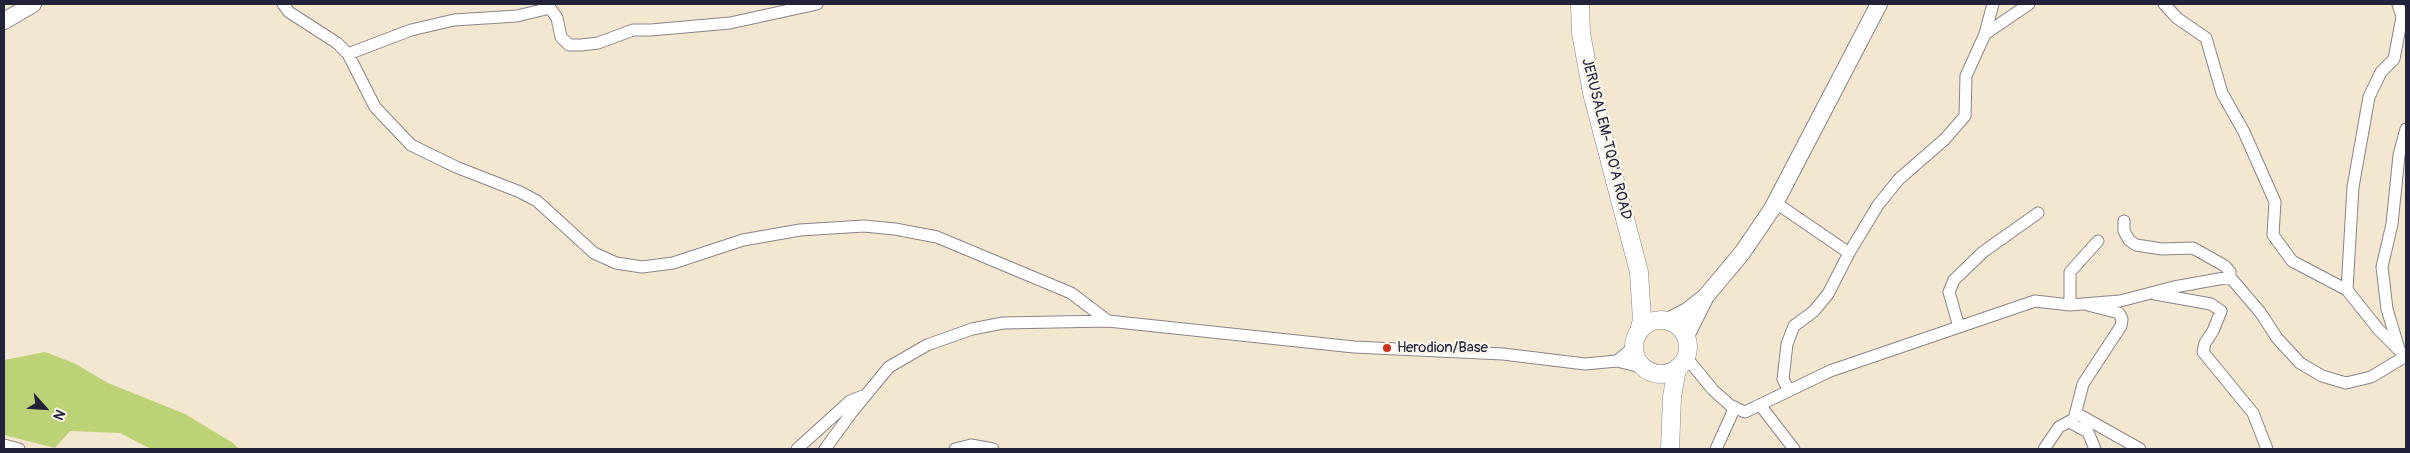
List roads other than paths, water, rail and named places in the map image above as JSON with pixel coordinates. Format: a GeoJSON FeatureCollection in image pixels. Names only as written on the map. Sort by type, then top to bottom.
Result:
{"type":"FeatureCollection","features":[{"type":"Feature","properties":{"kind":"main road","name":"JERUSALEM-TQO'A ROAD"},"geometry":{"type":"LineString","coordinates":[[1579,6],[1581,34],[1592,93],[1639,272],[1656,310],[1668,320]]}},
{"type":"Feature","properties":{"kind":"main road","name":"JERUSALEM-TQO'A ROAD"},"geometry":{"type":"LineString","coordinates":[[1637,335],[1642,320],[1639,272]]}},
{"type":"Feature","properties":{"kind":"main road"},"geometry":{"type":"LineString","coordinates":[[1670,449],[1672,397],[1688,344],[1686,336],[1681,329],[1668,320],[1653,321],[1637,335],[1636,356],[1652,371],[1672,397]]}},
{"type":"Feature","properties":{"kind":"main road"},"geometry":{"type":"LineString","coordinates":[[1652,371],[1681,363]]}},
{"type":"Feature","properties":{"kind":"street"},"geometry":{"type":"LineString","coordinates":[[4,21],[33,4]]}},
{"type":"Feature","properties":{"kind":"street"},"geometry":{"type":"LineString","coordinates":[[283,4],[289,12],[337,43],[348,54],[376,107],[411,145],[456,167],[520,192],[537,201],[594,253],[616,262],[642,267],[672,264],[743,240],[800,230],[864,226],[895,229],[937,237],[1071,293],[1108,321]]}},
{"type":"Feature","properties":{"kind":"street"},"geometry":{"type":"LineString","coordinates":[[348,54],[411,30],[454,20],[517,16],[550,8],[556,18],[561,37],[569,45],[581,46],[598,43],[633,30],[730,23],[798,6],[817,4]]}},
{"type":"Feature","properties":{"kind":"street"},"geometry":{"type":"LineString","coordinates":[[1668,320],[1687,311],[1706,296],[1742,253],[1776,203],[1878,4]]}},
{"type":"Feature","properties":{"kind":"street"},"geometry":{"type":"LineString","coordinates":[[1789,391],[1783,379],[1787,344],[1794,326],[1814,311],[1828,294],[1848,253],[1878,205],[1899,179],[1945,139],[1965,116],[1966,76],[1985,34],[1993,4]]}},
{"type":"Feature","properties":{"kind":"street"},"geometry":{"type":"LineString","coordinates":[[1985,34],[2029,4]]}},
{"type":"Feature","properties":{"kind":"street"},"geometry":{"type":"LineString","coordinates":[[2164,4],[2177,18],[2206,38],[2222,92],[2244,132],[2275,202],[2273,235],[2292,261],[2347,290],[2378,330],[2404,354]]}},
{"type":"Feature","properties":{"kind":"street"},"geometry":{"type":"LineString","coordinates":[[2347,290],[2353,187],[2369,97],[2381,72],[2394,59],[2402,17],[2398,4]]}},
{"type":"Feature","properties":{"kind":"street"},"geometry":{"type":"LineString","coordinates":[[2404,354],[2387,309],[2382,267],[2392,224],[2399,155],[2406,129]]}},
{"type":"Feature","properties":{"kind":"street"},"geometry":{"type":"LineString","coordinates":[[1776,203],[1848,253]]}},
{"type":"Feature","properties":{"kind":"street"},"geometry":{"type":"LineString","coordinates":[[1959,327],[1949,292],[1954,280],[1983,252],[2038,213]]}},
{"type":"Feature","properties":{"kind":"street"},"geometry":{"type":"LineString","coordinates":[[2124,221],[2124,231],[2129,240],[2136,245],[2162,249],[2193,248],[2225,266],[2230,272],[2230,278],[2260,312],[2277,338],[2300,362],[2322,376],[2346,383],[2371,377],[2404,354]]}},
{"type":"Feature","properties":{"kind":"street"},"geometry":{"type":"LineString","coordinates":[[2076,304],[2070,272],[2098,241]]}},
{"type":"Feature","properties":{"kind":"street"},"geometry":{"type":"LineString","coordinates":[[1681,363],[1734,408],[1746,412],[1830,371],[2035,301],[2076,304],[2120,301],[2230,278]]}},
{"type":"Feature","properties":{"kind":"street"},"geometry":{"type":"LineString","coordinates":[[2150,294],[2212,304],[2221,311],[2213,331],[2205,343],[2204,352],[2253,413],[2267,449]]}},
{"type":"Feature","properties":{"kind":"street"},"geometry":{"type":"LineString","coordinates":[[1686,336],[1706,296]]}},
{"type":"Feature","properties":{"kind":"street"},"geometry":{"type":"LineString","coordinates":[[2044,449],[2055,431],[2072,418],[2083,384],[2116,335],[2122,319],[2119,314],[2076,304]]}},
{"type":"Feature","properties":{"kind":"street"},"geometry":{"type":"LineString","coordinates":[[825,449],[864,395],[889,367],[927,345],[972,329],[1029,322],[1108,321],[1354,347],[1502,354],[1585,364],[1617,362],[1652,371]]}},
{"type":"Feature","properties":{"kind":"street"},"geometry":{"type":"LineString","coordinates":[[1617,362],[1629,351],[1637,335]]}},
{"type":"Feature","properties":{"kind":"street"},"geometry":{"type":"LineString","coordinates":[[797,449],[850,401],[864,395]]}},
{"type":"Feature","properties":{"kind":"street"},"geometry":{"type":"LineString","coordinates":[[1760,405],[1794,449]]}},
{"type":"Feature","properties":{"kind":"street"},"geometry":{"type":"LineString","coordinates":[[1716,449],[1734,408]]}},
{"type":"Feature","properties":{"kind":"street"},"geometry":{"type":"LineString","coordinates":[[2072,418],[2088,432],[2095,449]]}},
{"type":"Feature","properties":{"kind":"street"},"geometry":{"type":"LineString","coordinates":[[2072,418],[2140,449]]}},
{"type":"Feature","properties":{"kind":"street"},"geometry":{"type":"LineString","coordinates":[[4,445],[19,449]]}},
{"type":"Feature","properties":{"kind":"street"},"geometry":{"type":"LineString","coordinates":[[955,449],[970,445],[993,449]]}},
{"type":"Feature","properties":{"kind":"place","name":"Herodion/Base"},"geometry":{"type":"Point","coordinates":[1387,348]}}]}
